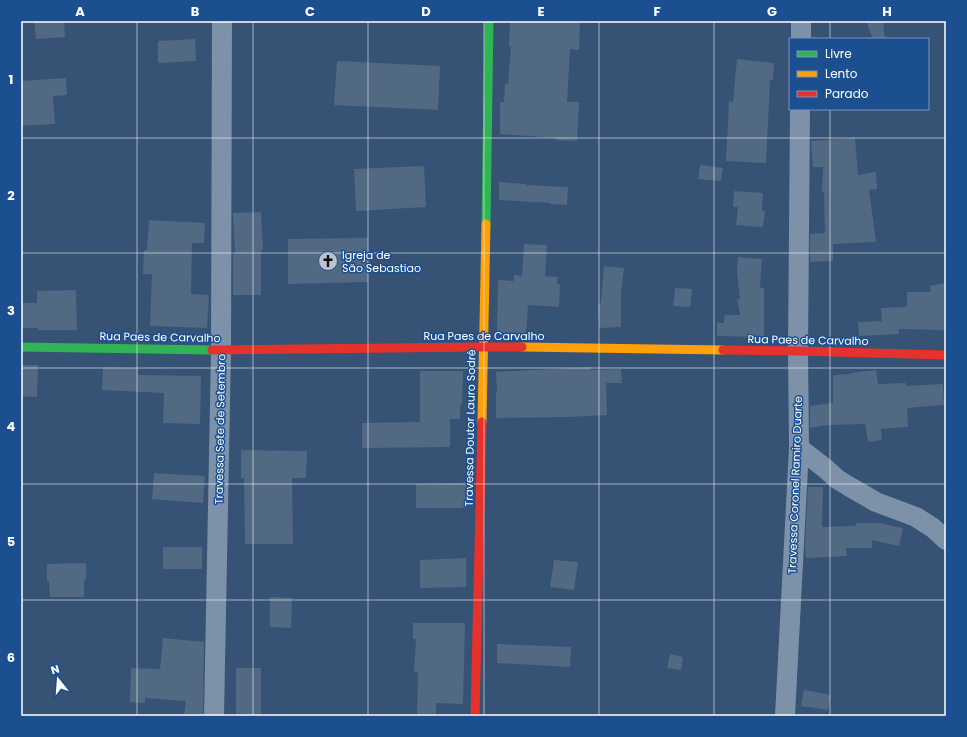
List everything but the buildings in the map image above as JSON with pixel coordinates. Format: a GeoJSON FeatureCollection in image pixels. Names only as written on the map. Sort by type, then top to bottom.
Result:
{"type":"FeatureCollection","features":[{"type":"Feature","properties":{"kind":"street","name":"Travessa Sete de Setembro"},"geometry":{"type":"LineString","coordinates":[[214,716],[221,350],[222,21]]}},
{"type":"Feature","properties":{"kind":"street","name":"Travessa Doutor Lauro Sodré"},"geometry":{"type":"LineString","coordinates":[[475,716],[490,21]]}},
{"type":"Feature","properties":{"kind":"street"},"geometry":{"type":"LineString","coordinates":[[801,21],[801,38]]}},
{"type":"Feature","properties":{"kind":"street","name":"Travessa Coronel Ramiro Duarte"},"geometry":{"type":"LineString","coordinates":[[785,716],[799,448],[798,351],[800,110]]}},
{"type":"Feature","properties":{"kind":"street","name":"Rua Paes de Carvalho"},"geometry":{"type":"LineString","coordinates":[[21,347],[221,350],[484,347],[798,351],[946,355]]}},
{"type":"Feature","properties":{"kind":"street"},"geometry":{"type":"LineString","coordinates":[[799,448],[837,479],[876,502],[916,517],[933,528],[946,540]]}},
{"type":"Feature","properties":{"kind":"traffic: fast"},"geometry":{"type":"LineString","coordinates":[[486,224],[489,21]]}},
{"type":"Feature","properties":{"kind":"traffic: fast"},"geometry":{"type":"LineString","coordinates":[[21,347],[212,350]]}},
{"type":"Feature","properties":{"kind":"traffic: slow"},"geometry":{"type":"LineString","coordinates":[[482,422],[486,224]]}},
{"type":"Feature","properties":{"kind":"traffic: slow"},"geometry":{"type":"LineString","coordinates":[[522,347],[723,350]]}},
{"type":"Feature","properties":{"kind":"traffic: jam"},"geometry":{"type":"LineString","coordinates":[[212,350],[522,347]]}},
{"type":"Feature","properties":{"kind":"traffic: jam"},"geometry":{"type":"LineString","coordinates":[[723,350],[946,355]]}},
{"type":"Feature","properties":{"kind":"traffic: jam"},"geometry":{"type":"LineString","coordinates":[[475,716],[482,422]]}},
{"type":"Feature","properties":{"kind":"place","name":"Igreja de São Sebastiao"},"geometry":{"type":"Point","coordinates":[328,261]}}]}
